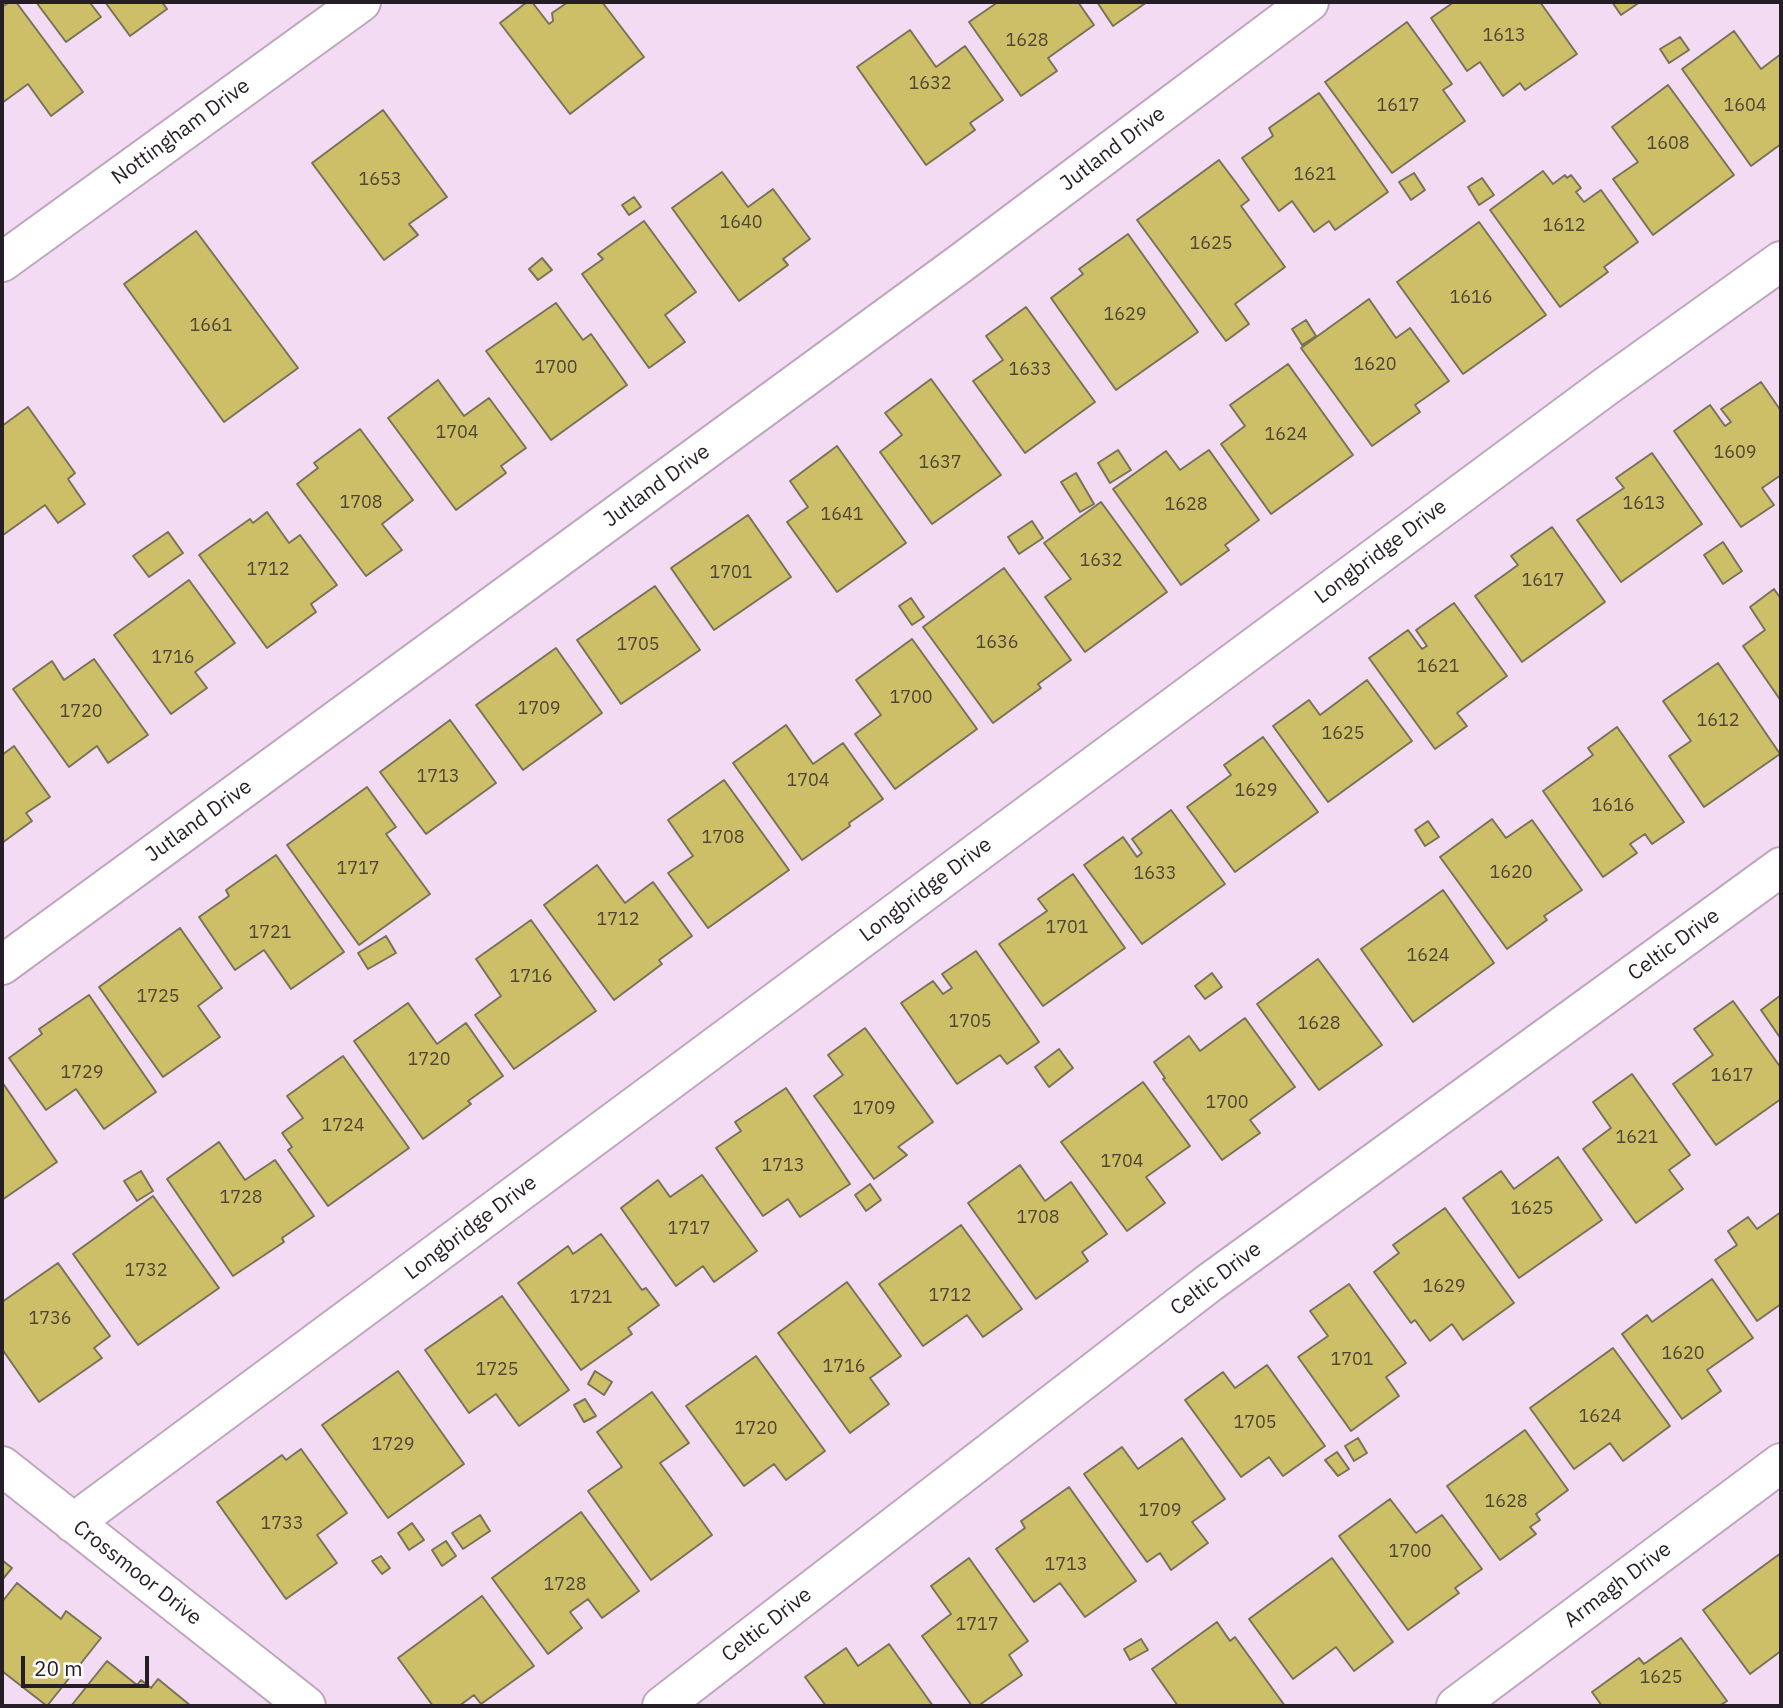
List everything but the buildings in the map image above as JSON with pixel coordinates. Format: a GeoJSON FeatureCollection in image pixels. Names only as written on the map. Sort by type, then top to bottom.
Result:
{"type":"FeatureCollection","features":[{"type":"Feature","properties":{"kind":"street","name":"Nottingham Drive"},"geometry":{"type":"LineString","coordinates":[[2,262],[361,2]]}},
{"type":"Feature","properties":{"kind":"street","name":"Jutland Drive"},"geometry":{"type":"LineString","coordinates":[[2,965],[950,271],[1309,2]]}},
{"type":"Feature","properties":{"kind":"street","name":"Longbridge Drive"},"geometry":{"type":"LineString","coordinates":[[73,1523],[1605,387],[1781,261]]}},
{"type":"Feature","properties":{"kind":"street","name":"Celtic Drive"},"geometry":{"type":"LineString","coordinates":[[662,1706],[1209,1283],[1781,867]]}},
{"type":"Feature","properties":{"kind":"street","name":"Armagh Drive"},"geometry":{"type":"LineString","coordinates":[[1456,1706],[1781,1463]]}},
{"type":"Feature","properties":{"kind":"street","name":"Crossmoor Drive"},"geometry":{"type":"LineString","coordinates":[[2,1466],[306,1706]]}}]}
